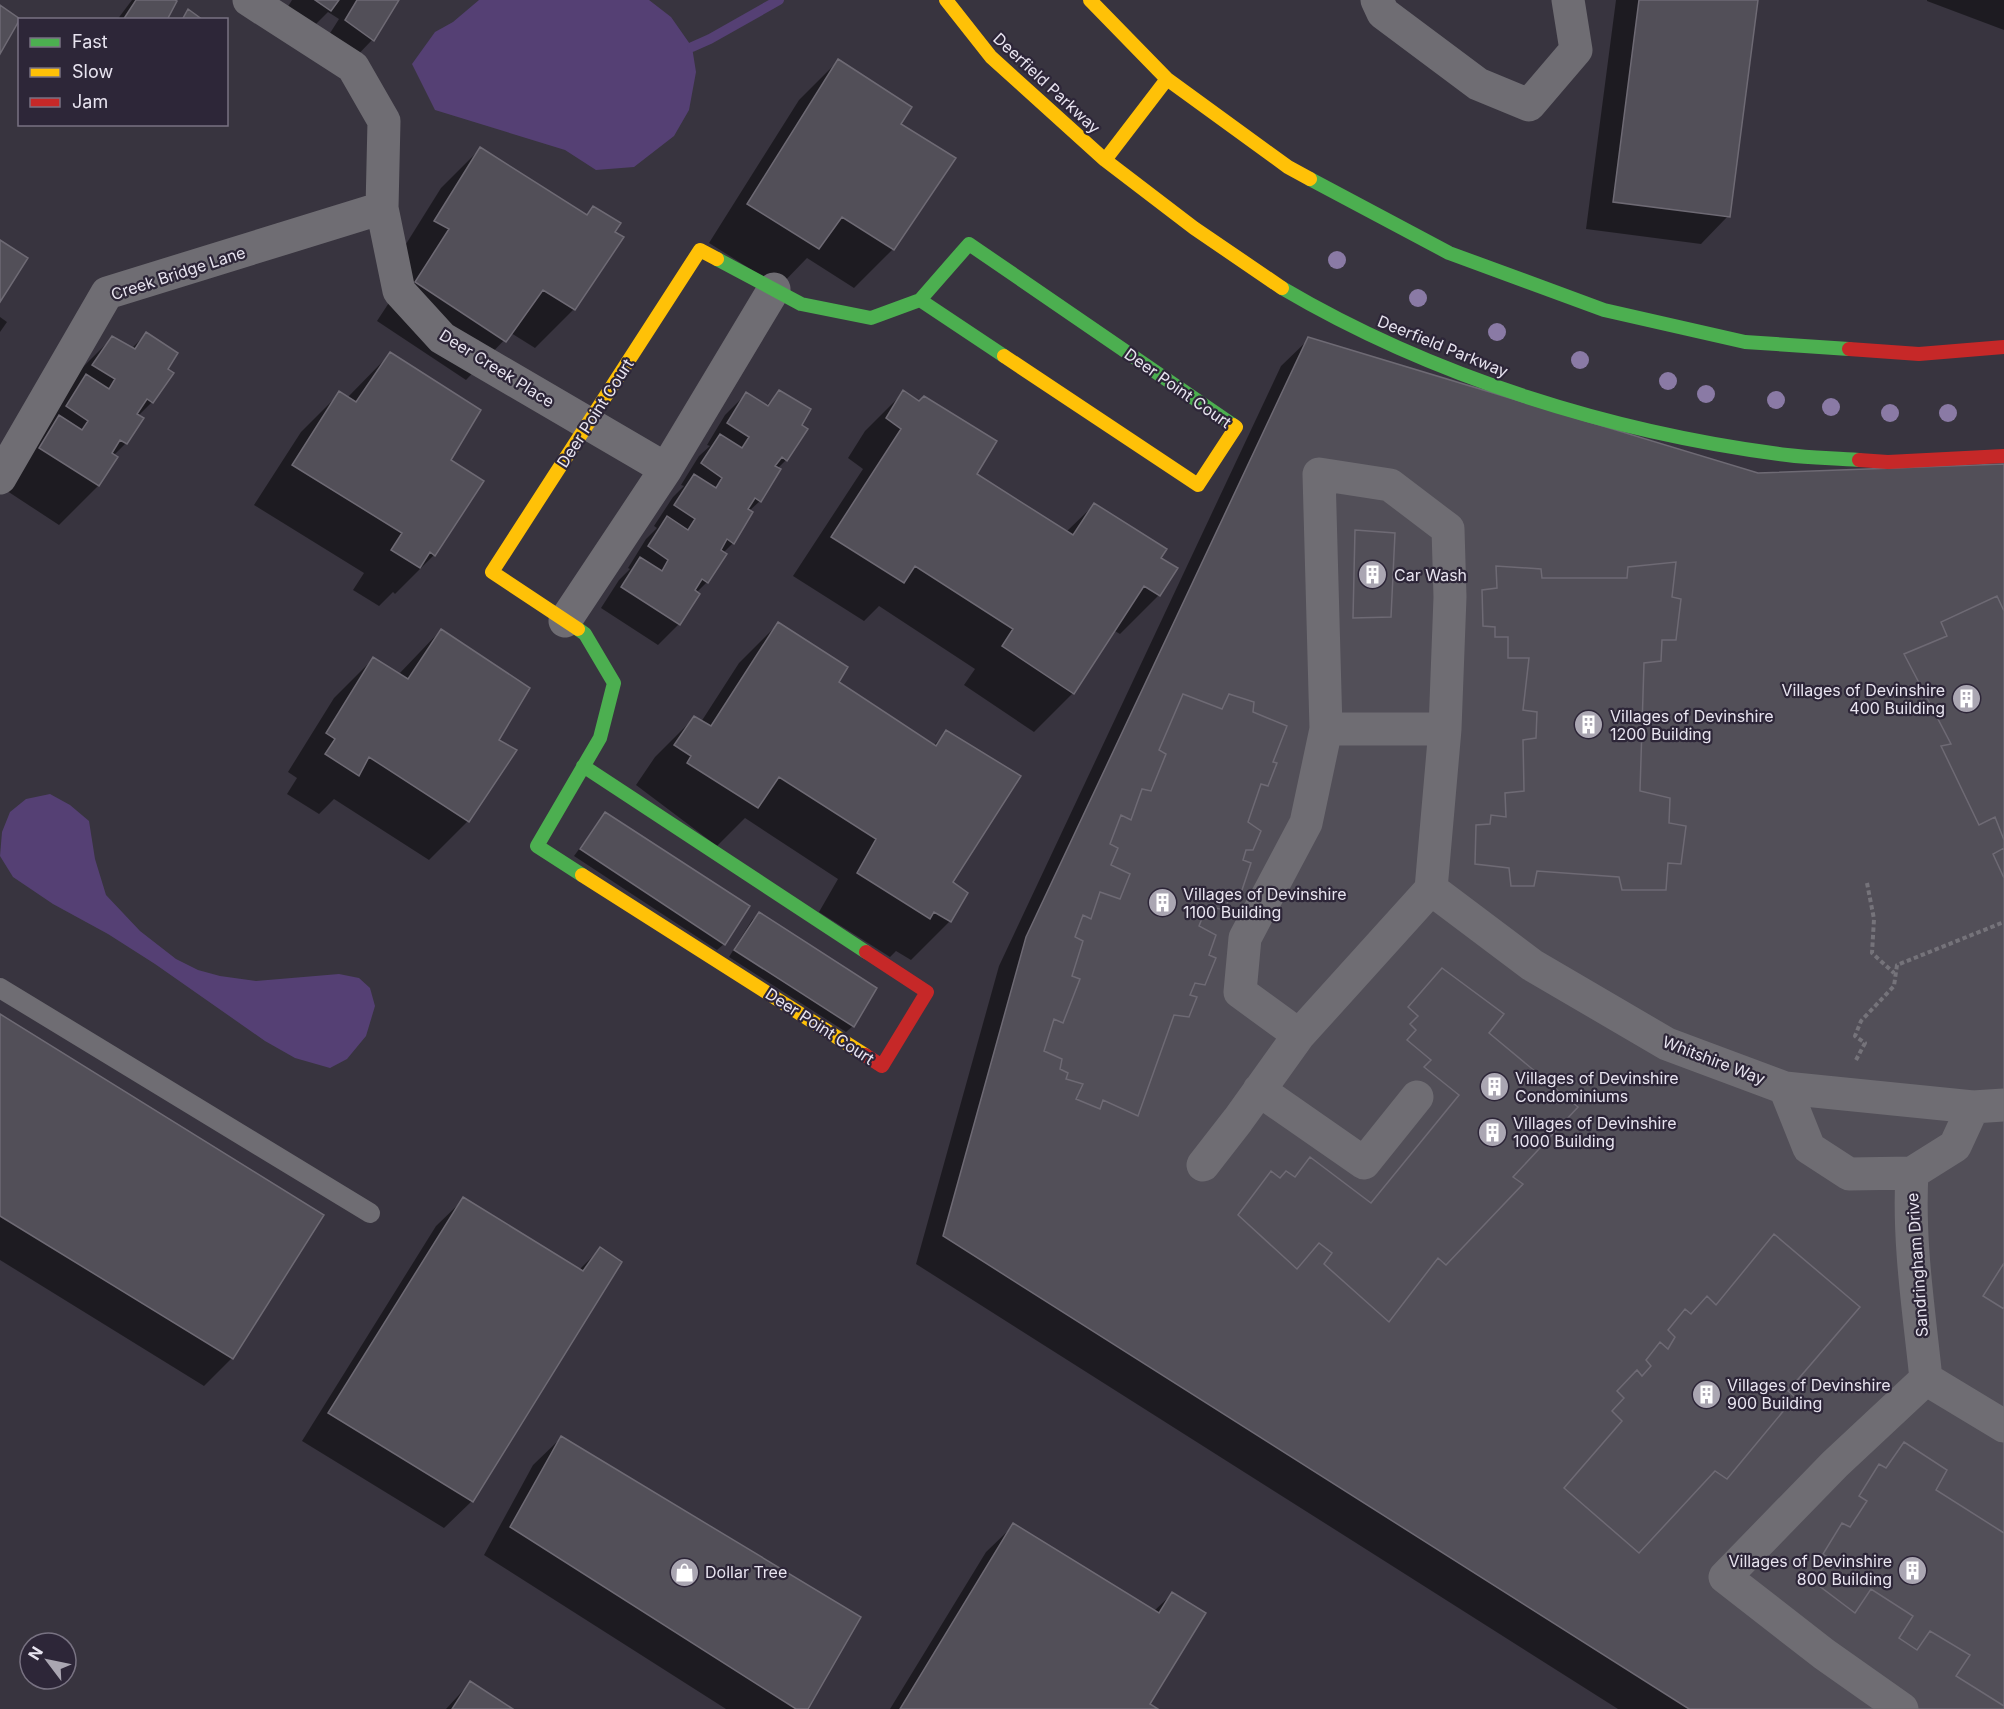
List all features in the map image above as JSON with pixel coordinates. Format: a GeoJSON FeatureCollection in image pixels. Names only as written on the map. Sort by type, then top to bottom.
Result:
{"type":"FeatureCollection","features":[{"type":"Feature","properties":{"kind":"street","name":"Deer Creek Place"},"geometry":{"type":"LineString","coordinates":[[249,0],[353,67],[384,121],[382,208],[399,291],[442,338],[666,469]]}},
{"type":"Feature","properties":{"kind":"street","name":"Deerfield Parkway"},"geometry":{"type":"LineString","coordinates":[[946,0],[991,57],[1106,160],[1194,228],[1283,289],[1394,347],[1531,399],[1665,435],[1787,456],[1888,462],[2004,456]]}},
{"type":"Feature","properties":{"kind":"street"},"geometry":{"type":"LineString","coordinates":[[1090,0],[1167,79],[1288,167],[1449,253],[1604,310],[1745,342],[1919,354],[2004,347]]}},
{"type":"Feature","properties":{"kind":"street"},"geometry":{"type":"LineString","coordinates":[[1377,0],[1383,13],[1478,84],[1529,105],[1576,50],[1568,0]]}},
{"type":"Feature","properties":{"kind":"street"},"geometry":{"type":"LineString","coordinates":[[1106,160],[1167,79]]}},
{"type":"Feature","properties":{"kind":"street","name":"Creek Bridge Lane"},"geometry":{"type":"LineString","coordinates":[[0,478],[107,293],[382,208]]}},
{"type":"Feature","properties":{"kind":"street","name":"Deer Point Court"},"geometry":{"type":"LineString","coordinates":[[583,766],[927,992],[882,1066],[537,846],[583,766],[600,738],[614,683],[585,634],[492,572],[700,250],[801,304],[871,318],[920,300],[969,244],[1236,428],[1198,485],[920,300]]}},
{"type":"Feature","properties":{"kind":"street"},"geometry":{"type":"LineString","coordinates":[[565,621],[666,469],[774,289]]}},
{"type":"Feature","properties":{"kind":"street"},"geometry":{"type":"LineString","coordinates":[[1203,1165],[1299,1035],[1431,889],[1445,729],[1450,597],[1448,529],[1390,485],[1319,474],[1326,729],[1306,823],[1245,938],[1240,992],[1299,1035]]}},
{"type":"Feature","properties":{"kind":"street"},"geometry":{"type":"LineString","coordinates":[[1326,729],[1445,729]]}},
{"type":"Feature","properties":{"kind":"street","name":"Whitshire Way"},"geometry":{"type":"LineString","coordinates":[[1431,889],[1532,965],[1667,1044],[1785,1088],[1989,1106]]}},
{"type":"Feature","properties":{"kind":"street"},"geometry":{"type":"LineString","coordinates":[[1785,1088],[1809,1148],[1849,1174],[1912,1173]]}},
{"type":"Feature","properties":{"kind":"street"},"geometry":{"type":"LineString","coordinates":[[1259,1090],[1364,1163],[1417,1096]]}},
{"type":"Feature","properties":{"kind":"street","name":"Sandringham Drive"},"geometry":{"type":"LineString","coordinates":[[1926,1378],[1914,1260],[1910,1195],[1912,1173],[1955,1146],[1989,1106]]}},
{"type":"Feature","properties":{"kind":"street"},"geometry":{"type":"LineString","coordinates":[[1902,1709],[1824,1654],[1725,1577],[1835,1464],[1926,1378],[2004,1426]]}},
{"type":"Feature","properties":{"kind":"lane"},"geometry":{"type":"LineString","coordinates":[[0,988],[370,1213]]}},
{"type":"Feature","properties":{"kind":"path"},"geometry":{"type":"LineString","coordinates":[[1867,883],[1874,919],[1872,953],[1895,973]]}},
{"type":"Feature","properties":{"kind":"path"},"geometry":{"type":"LineString","coordinates":[[1839,1093],[1865,1043],[1855,1036],[1861,1021],[1894,986],[1896,965],[2004,922]]}},
{"type":"Feature","properties":{"kind":"shaded area"},"geometry":{"type":"Polygon","coordinates":[[[479,0],[649,0],[671,17],[692,47],[696,72],[689,110],[674,136],[634,167],[596,170],[565,150],[435,110],[412,64],[435,32],[453,22],[479,0]]]}},
{"type":"Feature","properties":{"kind":"shaded area"},"geometry":{"type":"Polygon","coordinates":[[[50,794],[70,805],[89,821],[95,859],[106,895],[140,931],[176,959],[198,970],[256,981],[339,974],[359,978],[370,988],[375,1006],[366,1036],[347,1059],[330,1068],[295,1058],[265,1041],[155,964],[108,934],[53,904],[13,877],[0,856],[2,832],[10,812],[26,799],[50,794]]]}},
{"type":"Feature","properties":{"kind":"building"},"geometry":{"type":"Polygon","coordinates":[[[136,0],[177,1],[168,18],[124,18],[136,0]]]}},
{"type":"Feature","properties":{"kind":"building"},"geometry":{"type":"Polygon","coordinates":[[[315,0],[339,0],[331,11],[315,0]]]}},
{"type":"Feature","properties":{"kind":"building"},"geometry":{"type":"Polygon","coordinates":[[[357,0],[399,0],[374,41],[345,20],[357,0]]]}},
{"type":"Feature","properties":{"kind":"building"},"geometry":{"type":"Polygon","coordinates":[[[1639,0],[1758,0],[1730,217],[1613,202],[1639,0]]]}},
{"type":"Feature","properties":{"kind":"building"},"geometry":{"type":"Polygon","coordinates":[[[0,5],[19,18],[0,54],[0,5]]]}},
{"type":"Feature","properties":{"kind":"building"},"geometry":{"type":"Polygon","coordinates":[[[188,9],[200,18],[183,18],[188,9]]]}},
{"type":"Feature","properties":{"kind":"building"},"geometry":{"type":"Polygon","coordinates":[[[838,59],[912,107],[901,124],[956,158],[894,250],[842,217],[819,249],[747,204],[838,59]]]}},
{"type":"Feature","properties":{"kind":"building"},"geometry":{"type":"Polygon","coordinates":[[[480,147],[587,215],[593,206],[621,223],[615,232],[624,237],[575,310],[543,290],[506,342],[415,282],[449,229],[434,221],[480,147]]]}},
{"type":"Feature","properties":{"kind":"building"},"geometry":{"type":"Polygon","coordinates":[[[0,240],[28,258],[0,302],[0,240]]]}},
{"type":"Feature","properties":{"kind":"building"},"geometry":{"type":"Polygon","coordinates":[[[146,332],[178,353],[168,369],[174,373],[153,403],[147,399],[137,414],[144,418],[127,444],[120,440],[112,453],[118,457],[99,486],[39,448],[59,415],[82,430],[88,421],[66,406],[86,374],[109,389],[115,379],[92,365],[112,336],[135,349],[146,332]]]}},
{"type":"Feature","properties":{"kind":"building","name":"Villages of Devinshire Condominiums"},"geometry":{"type":"Polygon","coordinates":[[[1308,337],[1758,473],[2004,464],[2004,1709],[1689,1709],[943,1236],[1026,937],[1308,337]]]}},
{"type":"Feature","properties":{"kind":"building"},"geometry":{"type":"Polygon","coordinates":[[[390,352],[481,410],[451,460],[484,481],[435,556],[430,552],[420,568],[391,550],[402,533],[292,465],[339,391],[356,402],[390,352]]]}},
{"type":"Feature","properties":{"kind":"building"},"geometry":{"type":"Polygon","coordinates":[[[779,390],[811,409],[802,425],[808,429],[787,461],[782,457],[775,466],[781,469],[761,502],[755,498],[748,509],[753,512],[734,544],[727,539],[721,550],[727,554],[708,583],[702,579],[695,590],[700,594],[680,625],[621,587],[640,557],[662,571],[668,560],[648,546],[667,516],[688,530],[695,519],[674,505],[694,474],[716,488],[722,478],[701,463],[720,434],[742,448],[749,437],[727,423],[746,392],[768,406],[779,390]]]}},
{"type":"Feature","properties":{"kind":"building"},"geometry":{"type":"Polygon","coordinates":[[[903,390],[919,401],[924,396],[997,441],[977,474],[1073,535],[1094,503],[1167,549],[1161,558],[1178,568],[1160,596],[1144,586],[1074,694],[1002,646],[1013,629],[915,566],[904,583],[831,537],[901,429],[886,418],[903,390]]]}},
{"type":"Feature","properties":{"kind":"building","name":"Car Wash"},"geometry":{"type":"Polygon","coordinates":[[[1355,530],[1395,533],[1391,617],[1353,618],[1355,530]]]}},
{"type":"Feature","properties":{"kind":"building","name":"Villages of Devinshire 1200 Building"},"geometry":{"type":"Polygon","coordinates":[[[1676,562],[1672,597],[1681,599],[1676,640],[1662,640],[1661,661],[1644,663],[1640,791],[1670,798],[1669,823],[1686,826],[1681,864],[1668,863],[1666,890],[1622,890],[1619,877],[1537,871],[1534,886],[1511,886],[1509,868],[1475,864],[1476,825],[1490,824],[1491,815],[1506,817],[1505,793],[1524,791],[1523,740],[1536,738],[1537,712],[1523,710],[1529,658],[1508,658],[1508,637],[1495,637],[1495,627],[1483,626],[1482,590],[1497,588],[1496,566],[1541,569],[1542,578],[1627,578],[1628,567],[1676,562]]]}},
{"type":"Feature","properties":{"kind":"building","name":"Villages of Devinshire 400 Building"},"geometry":{"type":"Polygon","coordinates":[[[1997,596],[2004,611],[2004,840],[1995,817],[1979,825],[1941,746],[1951,744],[1904,654],[1947,636],[1941,622],[1997,596]]]}},
{"type":"Feature","properties":{"kind":"building"},"geometry":{"type":"Polygon","coordinates":[[[778,622],[848,667],[839,682],[936,746],[946,730],[1021,776],[953,882],[968,893],[951,922],[934,912],[930,919],[857,873],[876,839],[779,777],[758,808],[687,763],[691,756],[674,745],[694,716],[711,726],[778,622]]]}},
{"type":"Feature","properties":{"kind":"building"},"geometry":{"type":"Polygon","coordinates":[[[441,629],[530,688],[499,740],[517,750],[469,822],[369,757],[359,776],[325,754],[335,739],[326,733],[373,657],[408,679],[441,629]]]}},
{"type":"Feature","properties":{"kind":"building","name":"Villages of Devinshire 1100 Building"},"geometry":{"type":"Polygon","coordinates":[[[1183,694],[1222,709],[1229,694],[1254,702],[1253,712],[1287,726],[1273,762],[1277,763],[1268,786],[1261,784],[1248,822],[1261,831],[1253,850],[1246,850],[1243,860],[1251,863],[1241,893],[1233,891],[1224,910],[1207,906],[1199,926],[1216,935],[1209,955],[1216,958],[1205,985],[1195,983],[1190,995],[1197,997],[1189,1017],[1174,1015],[1138,1116],[1103,1100],[1100,1109],[1076,1099],[1083,1084],[1066,1079],[1068,1073],[1060,1069],[1062,1059],[1044,1051],[1054,1019],[1063,1023],[1080,979],[1072,976],[1083,941],[1075,937],[1083,915],[1091,919],[1100,892],[1120,899],[1130,874],[1111,865],[1118,848],[1110,844],[1121,815],[1131,820],[1142,789],[1151,791],[1166,754],[1159,750],[1183,694]]]}},
{"type":"Feature","properties":{"kind":"building"},"geometry":{"type":"Polygon","coordinates":[[[605,812],[750,906],[725,945],[580,849],[605,812]]]}},
{"type":"Feature","properties":{"kind":"building"},"geometry":{"type":"Polygon","coordinates":[[[2004,848],[2004,878],[1993,854],[2004,848]]]}},
{"type":"Feature","properties":{"kind":"building"},"geometry":{"type":"Polygon","coordinates":[[[759,912],[877,988],[854,1027],[734,950],[759,912]]]}},
{"type":"Feature","properties":{"kind":"building","name":"Villages of Devinshire 1000 Building"},"geometry":{"type":"Polygon","coordinates":[[[1442,968],[1504,1014],[1489,1033],[1578,1107],[1513,1177],[1523,1184],[1446,1265],[1438,1258],[1389,1322],[1324,1264],[1332,1253],[1319,1243],[1297,1269],[1238,1215],[1271,1171],[1280,1178],[1286,1171],[1295,1177],[1310,1157],[1371,1203],[1459,1095],[1424,1067],[1431,1060],[1407,1040],[1416,1030],[1410,1024],[1418,1016],[1408,1007],[1442,968]]]}},
{"type":"Feature","properties":{"kind":"building"},"geometry":{"type":"Polygon","coordinates":[[[0,1014],[324,1215],[233,1359],[0,1216],[0,1014]]]}},
{"type":"Feature","properties":{"kind":"building"},"geometry":{"type":"Polygon","coordinates":[[[463,1197],[583,1271],[600,1247],[622,1262],[473,1502],[328,1413],[463,1197]]]}},
{"type":"Feature","properties":{"kind":"building","name":"Villages of Devinshire 900 Building"},"geometry":{"type":"Polygon","coordinates":[[[1774,1234],[1860,1307],[1788,1391],[1795,1397],[1727,1479],[1715,1471],[1639,1553],[1564,1488],[1622,1421],[1612,1411],[1624,1398],[1617,1391],[1637,1370],[1642,1376],[1651,1366],[1646,1360],[1660,1342],[1668,1349],[1675,1337],[1668,1330],[1685,1309],[1691,1314],[1707,1296],[1716,1305],[1774,1234]]]}},
{"type":"Feature","properties":{"kind":"building"},"geometry":{"type":"Polygon","coordinates":[[[2004,1263],[2004,1309],[1983,1296],[2004,1263]]]}},
{"type":"Feature","properties":{"kind":"building","name":"Dollar Tree"},"geometry":{"type":"Polygon","coordinates":[[[561,1436],[861,1617],[808,1709],[796,1709],[510,1527],[561,1436]]]}},
{"type":"Feature","properties":{"kind":"building","name":"Villages of Devinshire 800 Building"},"geometry":{"type":"Polygon","coordinates":[[[1904,1442],[1947,1470],[1936,1490],[2004,1533],[2004,1706],[1956,1676],[1970,1655],[1930,1631],[1917,1650],[1899,1638],[1913,1616],[1871,1589],[1855,1613],[1814,1582],[1829,1558],[1823,1554],[1842,1523],[1850,1527],[1867,1501],[1859,1496],[1879,1464],[1886,1468],[1904,1442]]]}},
{"type":"Feature","properties":{"kind":"building"},"geometry":{"type":"Polygon","coordinates":[[[1013,1523],[1159,1613],[1172,1592],[1206,1613],[1150,1704],[1158,1709],[900,1709],[1013,1523]]]}},
{"type":"Feature","properties":{"kind":"building"},"geometry":{"type":"Polygon","coordinates":[[[470,1681],[513,1709],[452,1709],[470,1681]]]}},
{"type":"Feature","properties":{"kind":"waterway"},"geometry":{"type":"LineString","coordinates":[[692,47],[779,0]]}},
{"type":"Feature","properties":{"kind":"traffic: fast"},"geometry":{"type":"LineString","coordinates":[[1310,179],[1449,253],[1604,310],[1745,342],[1849,349]]}},
{"type":"Feature","properties":{"kind":"traffic: fast"},"geometry":{"type":"LineString","coordinates":[[717,259],[801,304],[871,318],[920,300],[969,244],[1233,425]]}},
{"type":"Feature","properties":{"kind":"traffic: fast"},"geometry":{"type":"LineString","coordinates":[[1282,288],[1400,349],[1526,397],[1656,432],[1722,445],[1796,456],[1859,460]]}},
{"type":"Feature","properties":{"kind":"traffic: fast"},"geometry":{"type":"LineString","coordinates":[[920,300],[1004,356]]}},
{"type":"Feature","properties":{"kind":"traffic: fast"},"geometry":{"type":"LineString","coordinates":[[578,629],[585,634],[614,683],[600,738],[537,846],[582,875]]}},
{"type":"Feature","properties":{"kind":"traffic: fast"},"geometry":{"type":"LineString","coordinates":[[583,766],[866,952]]}},
{"type":"Feature","properties":{"kind":"traffic: slow"},"geometry":{"type":"LineString","coordinates":[[946,0],[991,57],[1105,160],[1194,228],[1282,288]]}},
{"type":"Feature","properties":{"kind":"traffic: slow"},"geometry":{"type":"LineString","coordinates":[[1090,0],[1167,79],[1288,167],[1310,179]]}},
{"type":"Feature","properties":{"kind":"traffic: slow"},"geometry":{"type":"LineString","coordinates":[[1105,160],[1167,79]]}},
{"type":"Feature","properties":{"kind":"traffic: slow"},"geometry":{"type":"LineString","coordinates":[[578,629],[492,572],[700,250],[717,259]]}},
{"type":"Feature","properties":{"kind":"traffic: slow"},"geometry":{"type":"LineString","coordinates":[[1004,356],[1198,485],[1236,427],[1233,425]]}},
{"type":"Feature","properties":{"kind":"traffic: slow"},"geometry":{"type":"LineString","coordinates":[[582,875],[865,1055]]}},
{"type":"Feature","properties":{"kind":"traffic: jam"},"geometry":{"type":"LineString","coordinates":[[1849,349],[1919,354],[2004,347]]}},
{"type":"Feature","properties":{"kind":"traffic: jam"},"geometry":{"type":"LineString","coordinates":[[1859,460],[1888,462],[2004,456]]}},
{"type":"Feature","properties":{"kind":"traffic: jam"},"geometry":{"type":"LineString","coordinates":[[865,1055],[882,1066],[927,992],[866,952]]}},
{"type":"Feature","properties":{"kind":"place","name":"Car Wash"},"geometry":{"type":"Point","coordinates":[1373,575]}},
{"type":"Feature","properties":{"kind":"place","name":"Villages of Devinshire 400 Building"},"geometry":{"type":"Point","coordinates":[1966,699]}},
{"type":"Feature","properties":{"kind":"place","name":"Villages of Devinshire 1200 Building"},"geometry":{"type":"Point","coordinates":[1589,725]}},
{"type":"Feature","properties":{"kind":"place","name":"Villages of Devinshire 1100 Building"},"geometry":{"type":"Point","coordinates":[1162,903]}},
{"type":"Feature","properties":{"kind":"place","name":"Villages of Devinshire Condominiums"},"geometry":{"type":"Point","coordinates":[1494,1087]}},
{"type":"Feature","properties":{"kind":"place","name":"Villages of Devinshire 1000 Building"},"geometry":{"type":"Point","coordinates":[1492,1132]}},
{"type":"Feature","properties":{"kind":"place","name":"Villages of Devinshire 900 Building"},"geometry":{"type":"Point","coordinates":[1706,1394]}},
{"type":"Feature","properties":{"kind":"place","name":"Villages of Devinshire 800 Building"},"geometry":{"type":"Point","coordinates":[1913,1570]}},
{"type":"Feature","properties":{"kind":"place","name":"Dollar Tree"},"geometry":{"type":"Point","coordinates":[684,1572]}}]}
